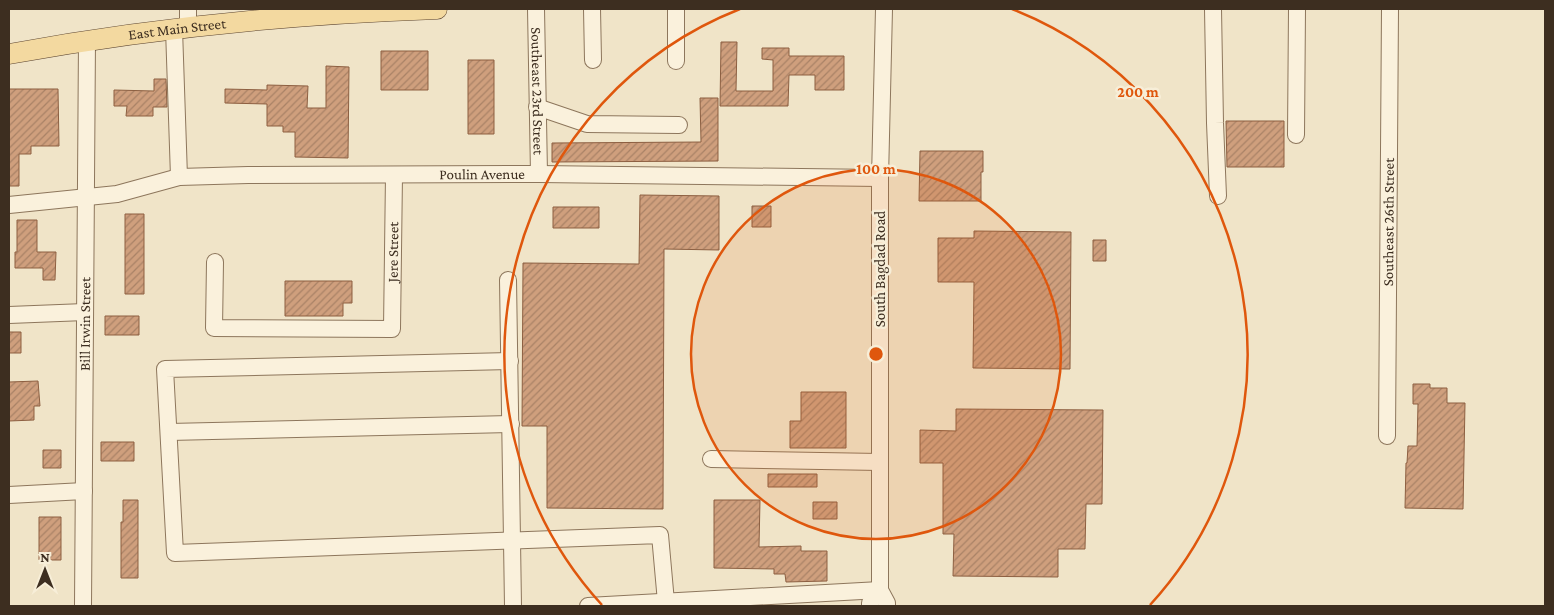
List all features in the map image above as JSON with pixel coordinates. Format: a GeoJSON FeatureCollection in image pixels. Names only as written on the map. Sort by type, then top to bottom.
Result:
{"type":"FeatureCollection","features":[{"type":"Feature","properties":{"kind":"main road","name":"East Main Street"},"geometry":{"type":"LineString","coordinates":[[9,54],[184,22],[285,13],[437,9]]}},
{"type":"Feature","properties":{"kind":"street","name":"Southeast 23rd Street"},"geometry":{"type":"LineString","coordinates":[[536,9],[539,174]]}},
{"type":"Feature","properties":{"kind":"street"},"geometry":{"type":"LineString","coordinates":[[592,9],[593,60]]}},
{"type":"Feature","properties":{"kind":"street"},"geometry":{"type":"LineString","coordinates":[[676,9],[676,61]]}},
{"type":"Feature","properties":{"kind":"street","name":"South Bagdad Road"},"geometry":{"type":"LineString","coordinates":[[884,9],[880,178],[880,590],[887,606]]}},
{"type":"Feature","properties":{"kind":"street"},"geometry":{"type":"LineString","coordinates":[[1213,9],[1218,196]]}},
{"type":"Feature","properties":{"kind":"street"},"geometry":{"type":"LineString","coordinates":[[1296,135],[1297,9]]}},
{"type":"Feature","properties":{"kind":"street","name":"Southeast 26th Street"},"geometry":{"type":"LineString","coordinates":[[1387,436],[1390,9]]}},
{"type":"Feature","properties":{"kind":"street"},"geometry":{"type":"LineString","coordinates":[[178,177],[184,22]]}},
{"type":"Feature","properties":{"kind":"street","name":"Bill Irwin Street"},"geometry":{"type":"LineString","coordinates":[[83,606],[87,40]]}},
{"type":"Feature","properties":{"kind":"street"},"geometry":{"type":"LineString","coordinates":[[538,108],[587,124],[679,125]]}},
{"type":"Feature","properties":{"kind":"street","name":"Poulin Avenue"},"geometry":{"type":"LineString","coordinates":[[9,205],[117,194],[178,177],[539,174],[880,178]]}},
{"type":"Feature","properties":{"kind":"street","name":"Jere Street"},"geometry":{"type":"LineString","coordinates":[[215,262],[214,328],[392,329],[394,176]]}},
{"type":"Feature","properties":{"kind":"street"},"geometry":{"type":"LineString","coordinates":[[508,280],[513,606]]}},
{"type":"Feature","properties":{"kind":"street"},"geometry":{"type":"LineString","coordinates":[[9,315],[85,312]]}},
{"type":"Feature","properties":{"kind":"street"},"geometry":{"type":"LineString","coordinates":[[510,361],[166,369],[175,553],[660,535],[666,602]]}},
{"type":"Feature","properties":{"kind":"street"},"geometry":{"type":"LineString","coordinates":[[169,432],[511,424]]}},
{"type":"Feature","properties":{"kind":"street"},"geometry":{"type":"LineString","coordinates":[[712,459],[880,462]]}},
{"type":"Feature","properties":{"kind":"street"},"geometry":{"type":"LineString","coordinates":[[9,495],[84,491]]}},
{"type":"Feature","properties":{"kind":"street"},"geometry":{"type":"LineString","coordinates":[[588,606],[880,590]]}},
{"type":"Feature","properties":{"kind":"street"},"geometry":{"type":"LineString","coordinates":[[870,606],[870,603],[880,590]]}},
{"type":"Feature","properties":{"kind":"building"},"geometry":{"type":"Polygon","coordinates":[[[721,42],[737,42],[736,91],[773,91],[773,60],[762,59],[762,48],[789,48],[789,56],[844,56],[844,90],[815,90],[815,75],[789,75],[788,106],[720,106],[721,42]]]}},
{"type":"Feature","properties":{"kind":"building"},"geometry":{"type":"Polygon","coordinates":[[[381,51],[428,51],[428,90],[381,90],[381,51]]]}},
{"type":"Feature","properties":{"kind":"building"},"geometry":{"type":"Polygon","coordinates":[[[468,60],[494,60],[494,134],[468,134],[468,60]]]}},
{"type":"Feature","properties":{"kind":"building"},"geometry":{"type":"Polygon","coordinates":[[[326,66],[349,67],[348,158],[295,157],[295,132],[283,132],[283,126],[267,126],[267,104],[225,103],[225,89],[267,90],[267,85],[308,86],[307,108],[326,108],[326,66]]]}},
{"type":"Feature","properties":{"kind":"building"},"geometry":{"type":"Polygon","coordinates":[[[154,79],[166,79],[167,107],[153,107],[153,116],[126,116],[127,106],[114,106],[114,90],[154,91],[154,79]]]}},
{"type":"Feature","properties":{"kind":"building"},"geometry":{"type":"Polygon","coordinates":[[[9,89],[58,89],[59,146],[31,146],[31,154],[19,154],[19,186],[9,186],[9,89]]]}},
{"type":"Feature","properties":{"kind":"building"},"geometry":{"type":"Polygon","coordinates":[[[700,98],[718,98],[718,161],[552,162],[552,143],[701,142],[700,98]]]}},
{"type":"Feature","properties":{"kind":"building"},"geometry":{"type":"Polygon","coordinates":[[[1226,121],[1284,121],[1284,167],[1227,167],[1226,121]]]}},
{"type":"Feature","properties":{"kind":"building"},"geometry":{"type":"Polygon","coordinates":[[[920,151],[983,151],[981,201],[919,201],[920,151]]]}},
{"type":"Feature","properties":{"kind":"building"},"geometry":{"type":"Polygon","coordinates":[[[640,195],[719,196],[719,250],[664,249],[663,509],[547,508],[547,426],[522,426],[523,263],[639,264],[640,195]]]}},
{"type":"Feature","properties":{"kind":"building"},"geometry":{"type":"Polygon","coordinates":[[[752,206],[771,206],[771,227],[752,227],[752,206]]]}},
{"type":"Feature","properties":{"kind":"building"},"geometry":{"type":"Polygon","coordinates":[[[553,207],[599,207],[599,228],[553,228],[553,207]]]}},
{"type":"Feature","properties":{"kind":"building"},"geometry":{"type":"Polygon","coordinates":[[[125,214],[144,214],[144,294],[125,294],[125,214]]]}},
{"type":"Feature","properties":{"kind":"building"},"geometry":{"type":"Polygon","coordinates":[[[17,220],[37,220],[37,252],[56,252],[55,280],[43,280],[43,268],[15,268],[17,220]]]}},
{"type":"Feature","properties":{"kind":"building"},"geometry":{"type":"Polygon","coordinates":[[[974,231],[1071,232],[1070,369],[973,368],[974,282],[938,282],[938,238],[974,238],[974,231]]]}},
{"type":"Feature","properties":{"kind":"building"},"geometry":{"type":"Polygon","coordinates":[[[1093,240],[1106,240],[1106,261],[1093,261],[1093,240]]]}},
{"type":"Feature","properties":{"kind":"building"},"geometry":{"type":"Polygon","coordinates":[[[285,281],[352,281],[352,303],[343,303],[343,316],[285,316],[285,281]]]}},
{"type":"Feature","properties":{"kind":"building"},"geometry":{"type":"Polygon","coordinates":[[[105,316],[139,316],[139,335],[105,335],[105,316]]]}},
{"type":"Feature","properties":{"kind":"building"},"geometry":{"type":"Polygon","coordinates":[[[9,332],[21,332],[21,353],[9,353],[9,332]]]}},
{"type":"Feature","properties":{"kind":"building"},"geometry":{"type":"Polygon","coordinates":[[[38,381],[40,406],[34,406],[34,420],[9,421],[9,382],[38,381]]]}},
{"type":"Feature","properties":{"kind":"building"},"geometry":{"type":"Polygon","coordinates":[[[1413,384],[1430,384],[1430,388],[1447,388],[1447,403],[1465,403],[1463,509],[1405,508],[1408,446],[1417,446],[1418,404],[1413,404],[1413,384]]]}},
{"type":"Feature","properties":{"kind":"building"},"geometry":{"type":"Polygon","coordinates":[[[801,392],[846,392],[846,448],[790,448],[790,421],[801,421],[801,392]]]}},
{"type":"Feature","properties":{"kind":"building"},"geometry":{"type":"Polygon","coordinates":[[[956,409],[1103,410],[1102,504],[1086,504],[1085,549],[1058,549],[1058,577],[953,576],[954,534],[943,534],[943,463],[920,463],[920,430],[956,431],[956,409]]]}},
{"type":"Feature","properties":{"kind":"building"},"geometry":{"type":"Polygon","coordinates":[[[101,442],[134,442],[134,461],[101,461],[101,442]]]}},
{"type":"Feature","properties":{"kind":"building"},"geometry":{"type":"Polygon","coordinates":[[[43,450],[61,450],[61,468],[43,468],[43,450]]]}},
{"type":"Feature","properties":{"kind":"building"},"geometry":{"type":"Polygon","coordinates":[[[768,474],[817,474],[817,487],[768,487],[768,474]]]}},
{"type":"Feature","properties":{"kind":"building"},"geometry":{"type":"Polygon","coordinates":[[[123,500],[138,500],[138,578],[121,578],[123,500]]]}},
{"type":"Feature","properties":{"kind":"building"},"geometry":{"type":"Polygon","coordinates":[[[714,500],[760,500],[759,547],[801,546],[801,551],[827,551],[827,581],[786,582],[785,574],[774,574],[774,569],[714,568],[714,500]]]}},
{"type":"Feature","properties":{"kind":"building"},"geometry":{"type":"Polygon","coordinates":[[[813,502],[837,502],[837,519],[813,519],[813,502]]]}},
{"type":"Feature","properties":{"kind":"building"},"geometry":{"type":"Polygon","coordinates":[[[39,517],[61,517],[61,560],[39,560],[39,517]]]}}]}
